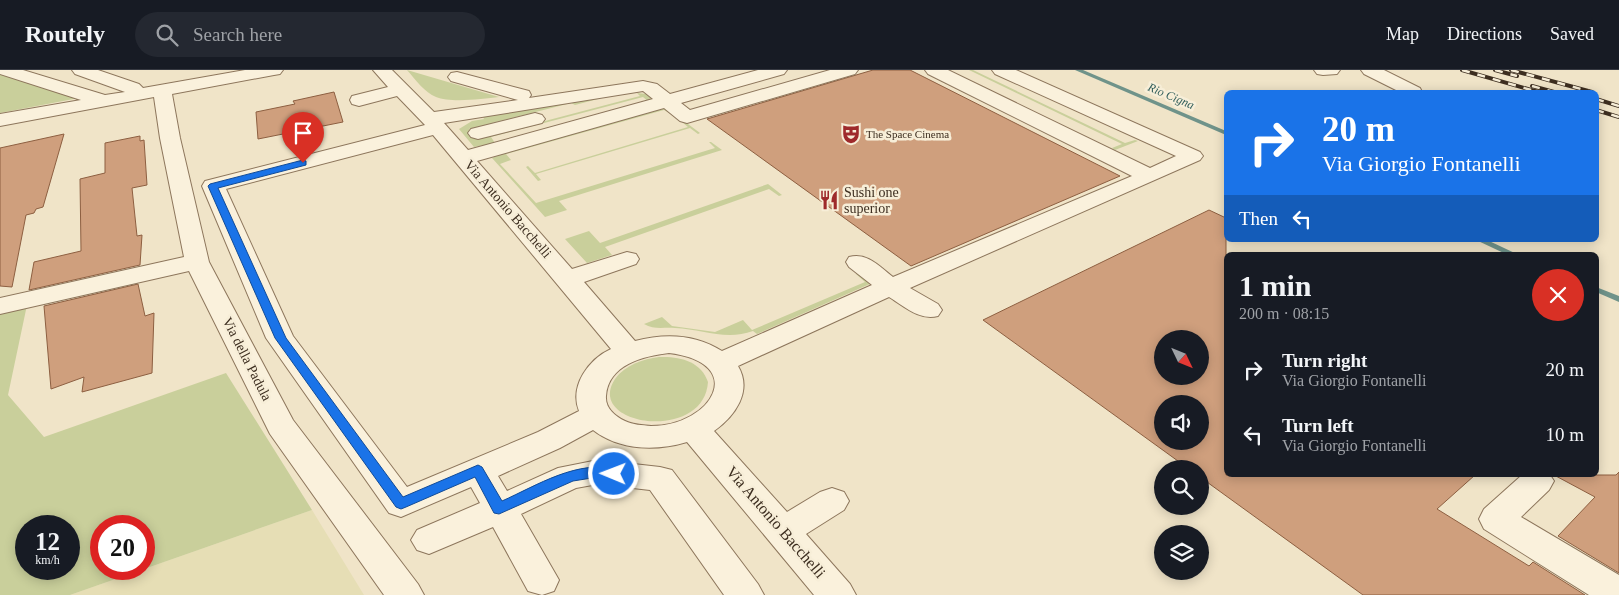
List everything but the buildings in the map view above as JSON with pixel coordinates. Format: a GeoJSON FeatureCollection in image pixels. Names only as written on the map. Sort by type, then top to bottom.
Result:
{"type":"FeatureCollection","features":[{"type":"Feature","properties":{"kind":"street"},"geometry":{"type":"LineString","coordinates":[[5,70],[105,101]]}},
{"type":"Feature","properties":{"kind":"street"},"geometry":{"type":"LineString","coordinates":[[81,70],[151,93]]}},
{"type":"Feature","properties":{"kind":"street"},"geometry":{"type":"LineString","coordinates":[[0,120],[274,70]]}},
{"type":"Feature","properties":{"kind":"street","name":"Via Antonio Bacchelli"},"geometry":{"type":"LineString","coordinates":[[382,70],[434,123],[569,279],[629,352]]}},
{"type":"Feature","properties":{"kind":"street"},"geometry":{"type":"LineString","coordinates":[[485,110],[495,103],[522,96],[640,70]]}},
{"type":"Feature","properties":{"kind":"street"},"geometry":{"type":"LineString","coordinates":[[464,158],[658,95],[720,70]]}},
{"type":"Feature","properties":{"kind":"street"},"geometry":{"type":"LineString","coordinates":[[478,133],[778,70]]}},
{"type":"Feature","properties":{"kind":"street"},"geometry":{"type":"LineString","coordinates":[[597,415],[549,440],[401,504],[280,338],[213,186],[485,110],[633,86],[643,86],[658,95],[687,118],[849,70]]}},
{"type":"Feature","properties":{"kind":"street"},"geometry":{"type":"LineString","coordinates":[[934,70],[1150,176]]}},
{"type":"Feature","properties":{"kind":"street"},"geometry":{"type":"LineString","coordinates":[[720,362],[1193,156],[1001,70]]}},
{"type":"Feature","properties":{"kind":"street"},"geometry":{"type":"LineString","coordinates":[[1322,70],[1331,70]]}},
{"type":"Feature","properties":{"kind":"street"},"geometry":{"type":"LineString","coordinates":[[1370,70],[1409,90]]}},
{"type":"Feature","properties":{"kind":"street"},"geometry":{"type":"LineString","coordinates":[[457,77],[522,96]]}},
{"type":"Feature","properties":{"kind":"street"},"geometry":{"type":"LineString","coordinates":[[358,100],[401,89]]}},
{"type":"Feature","properties":{"kind":"street","name":"Via della Padula"},"geometry":{"type":"LineString","coordinates":[[151,93],[177,198],[197,262],[281,426],[405,595]]}},
{"type":"Feature","properties":{"kind":"street"},"geometry":{"type":"LineString","coordinates":[[569,279],[627,259]]}},
{"type":"Feature","properties":{"kind":"street"},"geometry":{"type":"LineString","coordinates":[[0,306],[197,262]]}},
{"type":"Feature","properties":{"kind":"street"},"geometry":{"type":"LineString","coordinates":[[858,262],[890,287],[929,310]]}},
{"type":"Feature","properties":{"kind":"street"},"geometry":{"type":"LineString","coordinates":[[682,344],[704,351],[720,362],[729,378],[727,397],[723,406],[715,415],[693,429],[663,436],[632,436],[612,428],[597,415],[591,400],[593,384],[597,376],[610,362],[629,352],[657,345],[682,344]]}},
{"type":"Feature","properties":{"kind":"street","name":"Via Antonio Bacchelli"},"geometry":{"type":"LineString","coordinates":[[693,429],[838,595]]}},
{"type":"Feature","properties":{"kind":"street"},"geometry":{"type":"LineString","coordinates":[[478,470],[540,580]]}},
{"type":"Feature","properties":{"kind":"street"},"geometry":{"type":"LineString","coordinates":[[429,540],[570,477],[598,472],[660,479],[745,595]]}},
{"type":"Feature","properties":{"kind":"street"},"geometry":{"type":"LineString","coordinates":[[1537,481],[1496,519],[1619,594]]}},
{"type":"Feature","properties":{"kind":"street"},"geometry":{"type":"LineString","coordinates":[[784,531],[832,501]]}},
{"type":"Feature","properties":{"kind":"shaded area"},"geometry":{"type":"Polygon","coordinates":[[[312,510],[364,595],[70,595],[113,580],[155,580],[155,565],[312,510]]]}},
{"type":"Feature","properties":{"kind":"green space"},"geometry":{"type":"Polygon","coordinates":[[[0,70],[79,98],[0,113],[0,70]]]}},
{"type":"Feature","properties":{"kind":"green space"},"geometry":{"type":"Polygon","coordinates":[[[407,70],[499,97],[467,100],[442,99],[428,92],[407,70]]]}},
{"type":"Feature","properties":{"kind":"green space"},"geometry":{"type":"Polygon","coordinates":[[[969,70],[973,70],[1125,143],[1138,141],[1115,150],[1112,148],[1122,144],[969,70]]]}},
{"type":"Feature","properties":{"kind":"green space"},"geometry":{"type":"Polygon","coordinates":[[[637,93],[647,94],[655,100],[649,102],[643,97],[491,137],[495,143],[474,147],[459,129],[472,121],[484,119],[483,117],[594,97],[598,99],[575,105],[571,103],[469,129],[477,139],[640,96],[637,93]]]}},
{"type":"Feature","properties":{"kind":"green space"},"geometry":{"type":"Polygon","coordinates":[[[666,108],[674,114],[664,110],[506,154],[511,160],[500,164],[536,203],[715,148],[709,142],[722,150],[559,201],[567,210],[545,217],[492,158],[505,152],[666,108]]]}},
{"type":"Feature","properties":{"kind":"green space"},"geometry":{"type":"Polygon","coordinates":[[[684,121],[700,133],[698,134],[690,128],[536,174],[541,180],[538,181],[526,167],[528,166],[535,173],[688,127],[682,122],[684,121]]]}},
{"type":"Feature","properties":{"kind":"green space"},"geometry":{"type":"Polygon","coordinates":[[[768,184],[782,195],[779,196],[769,189],[605,247],[612,255],[587,263],[565,239],[589,231],[600,243],[768,184]]]}},
{"type":"Feature","properties":{"kind":"green space"},"geometry":{"type":"Polygon","coordinates":[[[860,273],[872,283],[757,334],[753,331],[743,334],[724,335],[685,329],[655,328],[644,324],[662,317],[672,326],[715,332],[743,320],[752,330],[865,282],[856,274],[860,273]]]}},
{"type":"Feature","properties":{"kind":"green space"},"geometry":{"type":"Polygon","coordinates":[[[27,305],[8,395],[44,437],[226,373],[312,510],[155,565],[155,515],[90,515],[90,580],[113,580],[70,595],[0,595],[0,311],[27,305]]]}},
{"type":"Feature","properties":{"kind":"green space"},"geometry":{"type":"Polygon","coordinates":[[[659,357],[688,361],[700,369],[708,382],[702,401],[687,414],[669,420],[648,421],[630,417],[616,408],[610,395],[615,379],[619,374],[635,364],[659,357]]]}},
{"type":"Feature","properties":{"kind":"waterway","name":"Rio Cigna"},"geometry":{"type":"LineString","coordinates":[[1078,70],[1224,132]]}},
{"type":"Feature","properties":{"kind":"waterway","name":"Rio Cigna"},"geometry":{"type":"LineString","coordinates":[[1485,242],[1508,252]]}},
{"type":"Feature","properties":{"kind":"waterway","name":"Rio Cigna"},"geometry":{"type":"LineString","coordinates":[[1599,290],[1619,299]]}},
{"type":"Feature","properties":{"kind":"railway"},"geometry":{"type":"LineString","coordinates":[[1462,70],[1531,90]]}},
{"type":"Feature","properties":{"kind":"railway"},"geometry":{"type":"LineString","coordinates":[[1495,70],[1517,76]]}},
{"type":"Feature","properties":{"kind":"railway"},"geometry":{"type":"LineString","coordinates":[[1511,70],[1585,90]]}},
{"type":"Feature","properties":{"kind":"railway"},"geometry":{"type":"LineString","coordinates":[[1532,86],[1547,90]]}},
{"type":"Feature","properties":{"kind":"railway"},"geometry":{"type":"LineString","coordinates":[[1599,100],[1619,106]]}},
{"type":"Feature","properties":{"kind":"railway"},"geometry":{"type":"LineString","coordinates":[[1599,111],[1619,117]]}},
{"type":"Feature","properties":{"kind":"place","name":"The Space Cinema"},"geometry":{"type":"Point","coordinates":[851,134]}},
{"type":"Feature","properties":{"kind":"place","name":"Sushi one superior"},"geometry":{"type":"Point","coordinates":[829,200]}},
{"type":"Feature","properties":{"kind":"route"},"geometry":{"type":"LineString","coordinates":[[303,163],[213,186],[280,338],[401,504],[478,470],[499,509],[570,477],[598,472],[614,474]]}}]}
